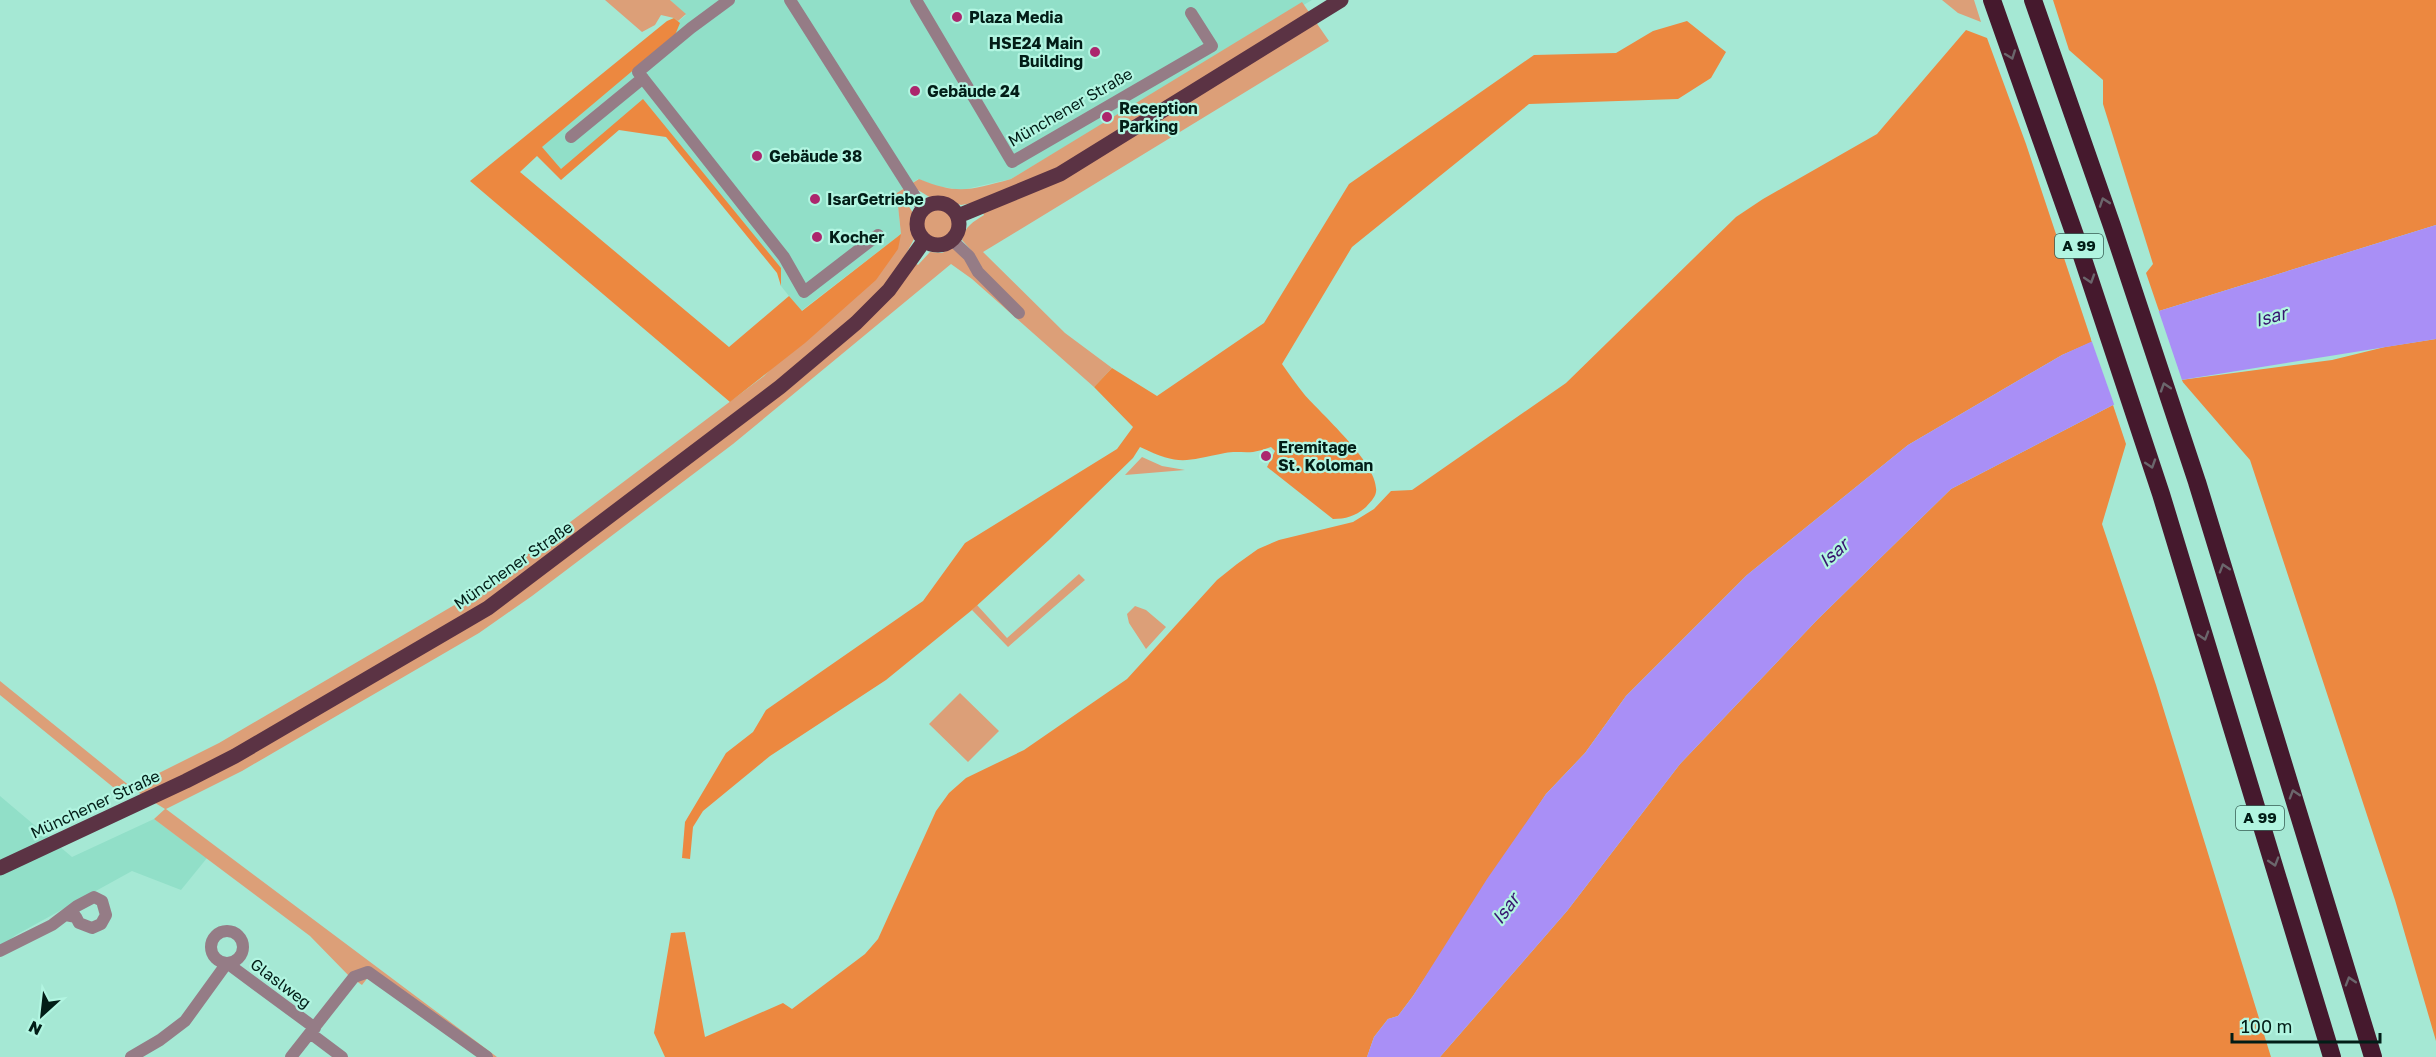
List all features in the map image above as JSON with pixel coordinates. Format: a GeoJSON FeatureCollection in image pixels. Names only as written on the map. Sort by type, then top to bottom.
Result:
{"type":"FeatureCollection","features":[{"type":"Feature","properties":{"kind":"highway","name":"A 99"},"geometry":{"type":"LineString","coordinates":[[1992,0],[2077,241],[2161,495],[2332,1057]]}},
{"type":"Feature","properties":{"kind":"highway","name":"A 99"},"geometry":{"type":"LineString","coordinates":[[2033,0],[2112,226],[2197,482],[2373,1057]]}},
{"type":"Feature","properties":{"kind":"main road"},"geometry":{"type":"LineString","coordinates":[[958,216],[1060,174],[1323,5],[1341,0]]}},
{"type":"Feature","properties":{"kind":"main road"},"geometry":{"type":"LineString","coordinates":[[941,203],[952,208],[958,216],[959,226],[952,240],[939,246],[924,241],[919,235],[916,225],[917,216],[930,204],[941,203]]}},
{"type":"Feature","properties":{"kind":"main road","name":"Münchener Straße"},"geometry":{"type":"LineString","coordinates":[[0,868],[186,782],[235,756],[488,608],[806,366],[856,323],[889,290],[924,241]]}},
{"type":"Feature","properties":{"kind":"street"},"geometry":{"type":"LineString","coordinates":[[729,0],[638,72],[783,257],[804,292],[878,235]]}},
{"type":"Feature","properties":{"kind":"street"},"geometry":{"type":"LineString","coordinates":[[790,0],[923,209]]}},
{"type":"Feature","properties":{"kind":"street","name":"Münchener Straße"},"geometry":{"type":"LineString","coordinates":[[916,0],[1012,162],[1212,46],[1191,14]]}},
{"type":"Feature","properties":{"kind":"street"},"geometry":{"type":"LineString","coordinates":[[571,136],[643,78]]}},
{"type":"Feature","properties":{"kind":"street"},"geometry":{"type":"LineString","coordinates":[[952,240],[969,256],[978,273],[1019,313]]}},
{"type":"Feature","properties":{"kind":"street"},"geometry":{"type":"LineString","coordinates":[[0,951],[25,940],[66,915]]}},
{"type":"Feature","properties":{"kind":"street","name":"Glaslweg"},"geometry":{"type":"LineString","coordinates":[[131,1057],[160,1040],[184,1021],[227,963],[342,1057]]}},
{"type":"Feature","properties":{"kind":"street"},"geometry":{"type":"LineString","coordinates":[[291,1057],[354,977],[368,972],[487,1057]]}},
{"type":"Feature","properties":{"kind":"shaded area"},"geometry":{"type":"Polygon","coordinates":[[[605,0],[670,0],[686,14],[678,21],[661,15],[655,25],[642,32],[605,0]]]}},
{"type":"Feature","properties":{"kind":"shaded area"},"geometry":{"type":"Polygon","coordinates":[[[670,0],[1312,0],[1011,179],[962,190],[936,186],[918,179],[892,196],[898,206],[901,234],[801,311],[781,286],[779,267],[642,104],[562,173],[532,142],[686,15],[670,0]]]}},
{"type":"Feature","properties":{"kind":"shaded area"},"geometry":{"type":"Polygon","coordinates":[[[1942,0],[1974,0],[1981,22],[1958,13],[1942,0]]]}},
{"type":"Feature","properties":{"kind":"shaded area"},"geometry":{"type":"Polygon","coordinates":[[[2053,0],[2436,0],[2436,225],[2159,311],[2146,273],[2153,264],[2103,104],[2103,80],[2069,50],[2053,0]]]}},
{"type":"Feature","properties":{"kind":"shaded area"},"geometry":{"type":"Polygon","coordinates":[[[1302,2],[1329,41],[983,252],[1065,333],[1112,368],[1094,387],[972,279],[951,264],[733,444],[532,596],[479,633],[242,771],[166,809],[497,1057],[479,1057],[369,976],[362,985],[349,976],[310,936],[154,819],[165,809],[131,788],[119,792],[0,695],[0,681],[131,787],[219,743],[480,590],[764,376],[901,234],[898,206],[892,196],[919,179],[944,187],[965,189],[1011,179],[1302,2]],[[918,190],[905,200],[913,213],[911,222],[914,239],[905,256],[918,265],[930,252],[942,253],[952,248],[971,250],[962,240],[963,235],[970,225],[984,215],[978,202],[961,205],[931,198],[918,190]]]}},
{"type":"Feature","properties":{"kind":"shaded area"},"geometry":{"type":"Polygon","coordinates":[[[674,18],[680,23],[675,35],[542,147],[561,169],[643,99],[781,268],[781,286],[777,273],[666,137],[619,130],[561,180],[537,156],[520,172],[729,347],[789,296],[802,311],[901,234],[898,249],[876,280],[805,343],[730,402],[470,181],[667,21],[674,18]]]}},
{"type":"Feature","properties":{"kind":"shaded area"},"geometry":{"type":"Polygon","coordinates":[[[1687,21],[1726,52],[1711,78],[1678,99],[1529,104],[1352,247],[1282,364],[1304,394],[1348,440],[1369,468],[1375,481],[1376,492],[1366,507],[1351,516],[1333,519],[1267,467],[1275,451],[1271,447],[1253,452],[1229,452],[1182,460],[1164,457],[1140,447],[1133,458],[1049,540],[972,610],[886,680],[770,756],[703,811],[693,827],[690,859],[682,858],[685,822],[726,753],[753,732],[766,710],[923,601],[965,543],[1117,449],[1133,427],[1094,387],[1112,368],[1157,396],[1264,323],[1349,184],[1534,55],[1616,53],[1653,31],[1687,21]]]}},
{"type":"Feature","properties":{"kind":"shaded area"},"geometry":{"type":"Polygon","coordinates":[[[1966,30],[1987,38],[2026,144],[2092,342],[2062,355],[1908,445],[1747,575],[1626,696],[1585,753],[1546,794],[1413,996],[1398,1016],[1388,1019],[1374,1037],[1367,1057],[665,1057],[654,1033],[671,933],[685,932],[705,1037],[783,1003],[792,1009],[865,954],[878,939],[936,811],[949,793],[966,778],[1024,750],[1127,679],[1217,580],[1258,549],[1279,540],[1353,522],[1374,509],[1391,491],[1412,490],[1566,383],[1736,217],[1763,199],[1877,134],[1966,30]]]}},
{"type":"Feature","properties":{"kind":"shaded area"},"geometry":{"type":"Polygon","coordinates":[[[938,208],[949,213],[954,224],[949,235],[938,240],[927,235],[922,224],[927,213],[938,208]]]}},
{"type":"Feature","properties":{"kind":"shaded area"},"geometry":{"type":"Polygon","coordinates":[[[2436,339],[2436,1041],[2395,900],[2250,460],[2181,380],[2332,360],[2385,347],[2436,339]]]}},
{"type":"Feature","properties":{"kind":"shaded area"},"geometry":{"type":"Polygon","coordinates":[[[2113,405],[2126,444],[2102,524],[2156,685],[2271,1057],[1440,1057],[1567,911],[1680,764],[1818,619],[1951,489],[2113,405]]]}},
{"type":"Feature","properties":{"kind":"shaded area"},"geometry":{"type":"Polygon","coordinates":[[[1142,457],[1162,466],[1185,470],[1125,475],[1142,457]]]}},
{"type":"Feature","properties":{"kind":"shaded area"},"geometry":{"type":"Polygon","coordinates":[[[1079,574],[1085,580],[1008,647],[972,610],[977,605],[1007,638],[1079,574]]]}},
{"type":"Feature","properties":{"kind":"shaded area"},"geometry":{"type":"Polygon","coordinates":[[[1135,606],[1146,610],[1166,627],[1146,649],[1129,623],[1127,614],[1135,606]]]}},
{"type":"Feature","properties":{"kind":"shaded area"},"geometry":{"type":"Polygon","coordinates":[[[960,693],[999,731],[968,762],[929,724],[960,693]]]}},
{"type":"Feature","properties":{"kind":"shaded area"},"geometry":{"type":"Polygon","coordinates":[[[0,796],[72,857],[154,819],[207,858],[181,890],[132,871],[16,935],[0,947],[0,796]]]}},
{"type":"Feature","properties":{"kind":"water","name":"Isar"},"geometry":{"type":"Polygon","coordinates":[[[2436,225],[2436,339],[2181,380],[2113,405],[1951,489],[1818,619],[1680,764],[1567,911],[1440,1057],[1367,1057],[1374,1037],[1388,1019],[1398,1016],[1413,996],[1487,879],[1546,794],[1585,753],[1626,696],[1747,575],[1908,445],[2062,355],[2159,311],[2436,225]]]}},
{"type":"Feature","properties":{"kind":"pier"},"geometry":{"type":"Polygon","coordinates":[[[2158,309],[2183,383],[2115,407],[2091,339],[2158,309]]]}},
{"type":"Feature","properties":{"kind":"place","name":"Plaza Media"},"geometry":{"type":"Point","coordinates":[957,17]}},
{"type":"Feature","properties":{"kind":"place","name":"HSE24 Main Building"},"geometry":{"type":"Point","coordinates":[1095,52]}},
{"type":"Feature","properties":{"kind":"place","name":"Gebäude 24"},"geometry":{"type":"Point","coordinates":[915,91]}},
{"type":"Feature","properties":{"kind":"place","name":"Reception Parking"},"geometry":{"type":"Point","coordinates":[1107,117]}},
{"type":"Feature","properties":{"kind":"place","name":"Gebäude 38"},"geometry":{"type":"Point","coordinates":[757,156]}},
{"type":"Feature","properties":{"kind":"place","name":"IsarGetriebe"},"geometry":{"type":"Point","coordinates":[815,199]}},
{"type":"Feature","properties":{"kind":"place","name":"Kocher"},"geometry":{"type":"Point","coordinates":[817,237]}},
{"type":"Feature","properties":{"kind":"place","name":"Eremitage St. Koloman"},"geometry":{"type":"Point","coordinates":[1266,456]}}]}
